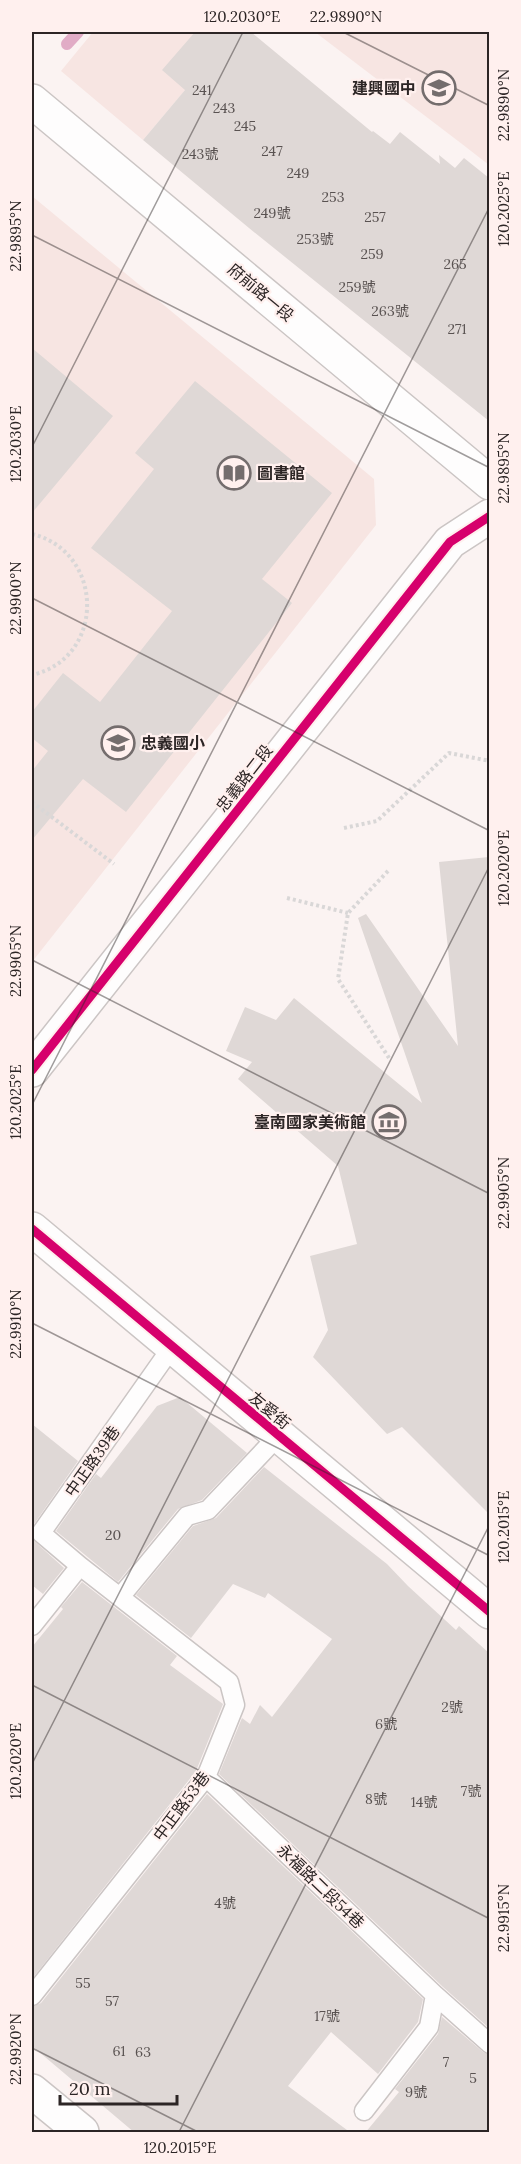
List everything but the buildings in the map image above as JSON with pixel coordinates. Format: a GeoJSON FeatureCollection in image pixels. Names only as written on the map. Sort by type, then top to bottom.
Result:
{"type":"FeatureCollection","features":[{"type":"Feature","properties":{"kind":"street","name":"府前路一段"},"geometry":{"type":"LineString","coordinates":[[32,101],[489,483]]}},
{"type":"Feature","properties":{"kind":"street","name":"忠義路二段"},"geometry":{"type":"LineString","coordinates":[[32,1070],[450,542],[489,516]]}},
{"type":"Feature","properties":{"kind":"street","name":"友愛街"},"geometry":{"type":"LineString","coordinates":[[32,1229],[489,1612]]}},
{"type":"Feature","properties":{"kind":"street"},"geometry":{"type":"LineString","coordinates":[[32,2091],[82,2133]]}},
{"type":"Feature","properties":{"kind":"lane","name":"中正路39巷"},"geometry":{"type":"LineString","coordinates":[[121,1596],[41,1533],[172,1347]]}},
{"type":"Feature","properties":{"kind":"lane"},"geometry":{"type":"LineString","coordinates":[[121,1596],[187,1516],[208,1510],[278,1436]]}},
{"type":"Feature","properties":{"kind":"lane"},"geometry":{"type":"LineString","coordinates":[[32,1626],[80,1566]]}},
{"type":"Feature","properties":{"kind":"lane","name":"中正路53巷"},"geometry":{"type":"LineString","coordinates":[[32,1996],[206,1777],[235,1705],[229,1682],[121,1596]]}},
{"type":"Feature","properties":{"kind":"lane","name":"永福路二段54巷"},"geometry":{"type":"LineString","coordinates":[[206,1777],[489,2044]]}},
{"type":"Feature","properties":{"kind":"lane"},"geometry":{"type":"LineString","coordinates":[[364,2111],[429,2027],[435,1995]]}},
{"type":"Feature","properties":{"kind":"path"},"geometry":{"type":"LineString","coordinates":[[32,534],[43,537],[64,549],[79,569],[87,593],[87,617],[79,641],[64,660],[42,673],[32,675]]}},
{"type":"Feature","properties":{"kind":"path"},"geometry":{"type":"LineString","coordinates":[[344,828],[377,821],[449,753],[489,760]]}},
{"type":"Feature","properties":{"kind":"path"},"geometry":{"type":"LineString","coordinates":[[32,802],[114,864]]}},
{"type":"Feature","properties":{"kind":"path"},"geometry":{"type":"LineString","coordinates":[[388,871],[348,913],[338,979],[389,1058]]}},
{"type":"Feature","properties":{"kind":"path"},"geometry":{"type":"LineString","coordinates":[[287,898],[348,913]]}},
{"type":"Feature","properties":{"kind":"shaded area"},"geometry":{"type":"Polygon","coordinates":[[[93,32],[234,32],[143,140],[61,71],[93,32]]]}},
{"type":"Feature","properties":{"kind":"shaded area","name":"建興國中"},"geometry":{"type":"Polygon","coordinates":[[[315,32],[489,32],[489,165],[462,144],[315,32]]]}},
{"type":"Feature","properties":{"kind":"shaded area","name":"忠義國小"},"geometry":{"type":"Polygon","coordinates":[[[32,196],[374,479],[376,525],[32,962],[32,196]]]}},
{"type":"Feature","properties":{"kind":"waterway"},"geometry":{"type":"LineString","coordinates":[[67,44],[78,32]]}},
{"type":"Feature","properties":{"kind":"cycle path"},"geometry":{"type":"LineString","coordinates":[[32,1070],[450,542],[490,516]]}},
{"type":"Feature","properties":{"kind":"cycle path"},"geometry":{"type":"LineString","coordinates":[[32,1229],[490,1612]]}},
{"type":"Feature","properties":{"kind":"place","name":"建興國中"},"geometry":{"type":"Point","coordinates":[439,88]}},
{"type":"Feature","properties":{"kind":"place","name":"圖書館"},"geometry":{"type":"Point","coordinates":[234,473]}},
{"type":"Feature","properties":{"kind":"place","name":"忠義國小"},"geometry":{"type":"Point","coordinates":[118,743]}},
{"type":"Feature","properties":{"kind":"place","name":"臺南國家美術館"},"geometry":{"type":"Point","coordinates":[389,1122]}}]}
